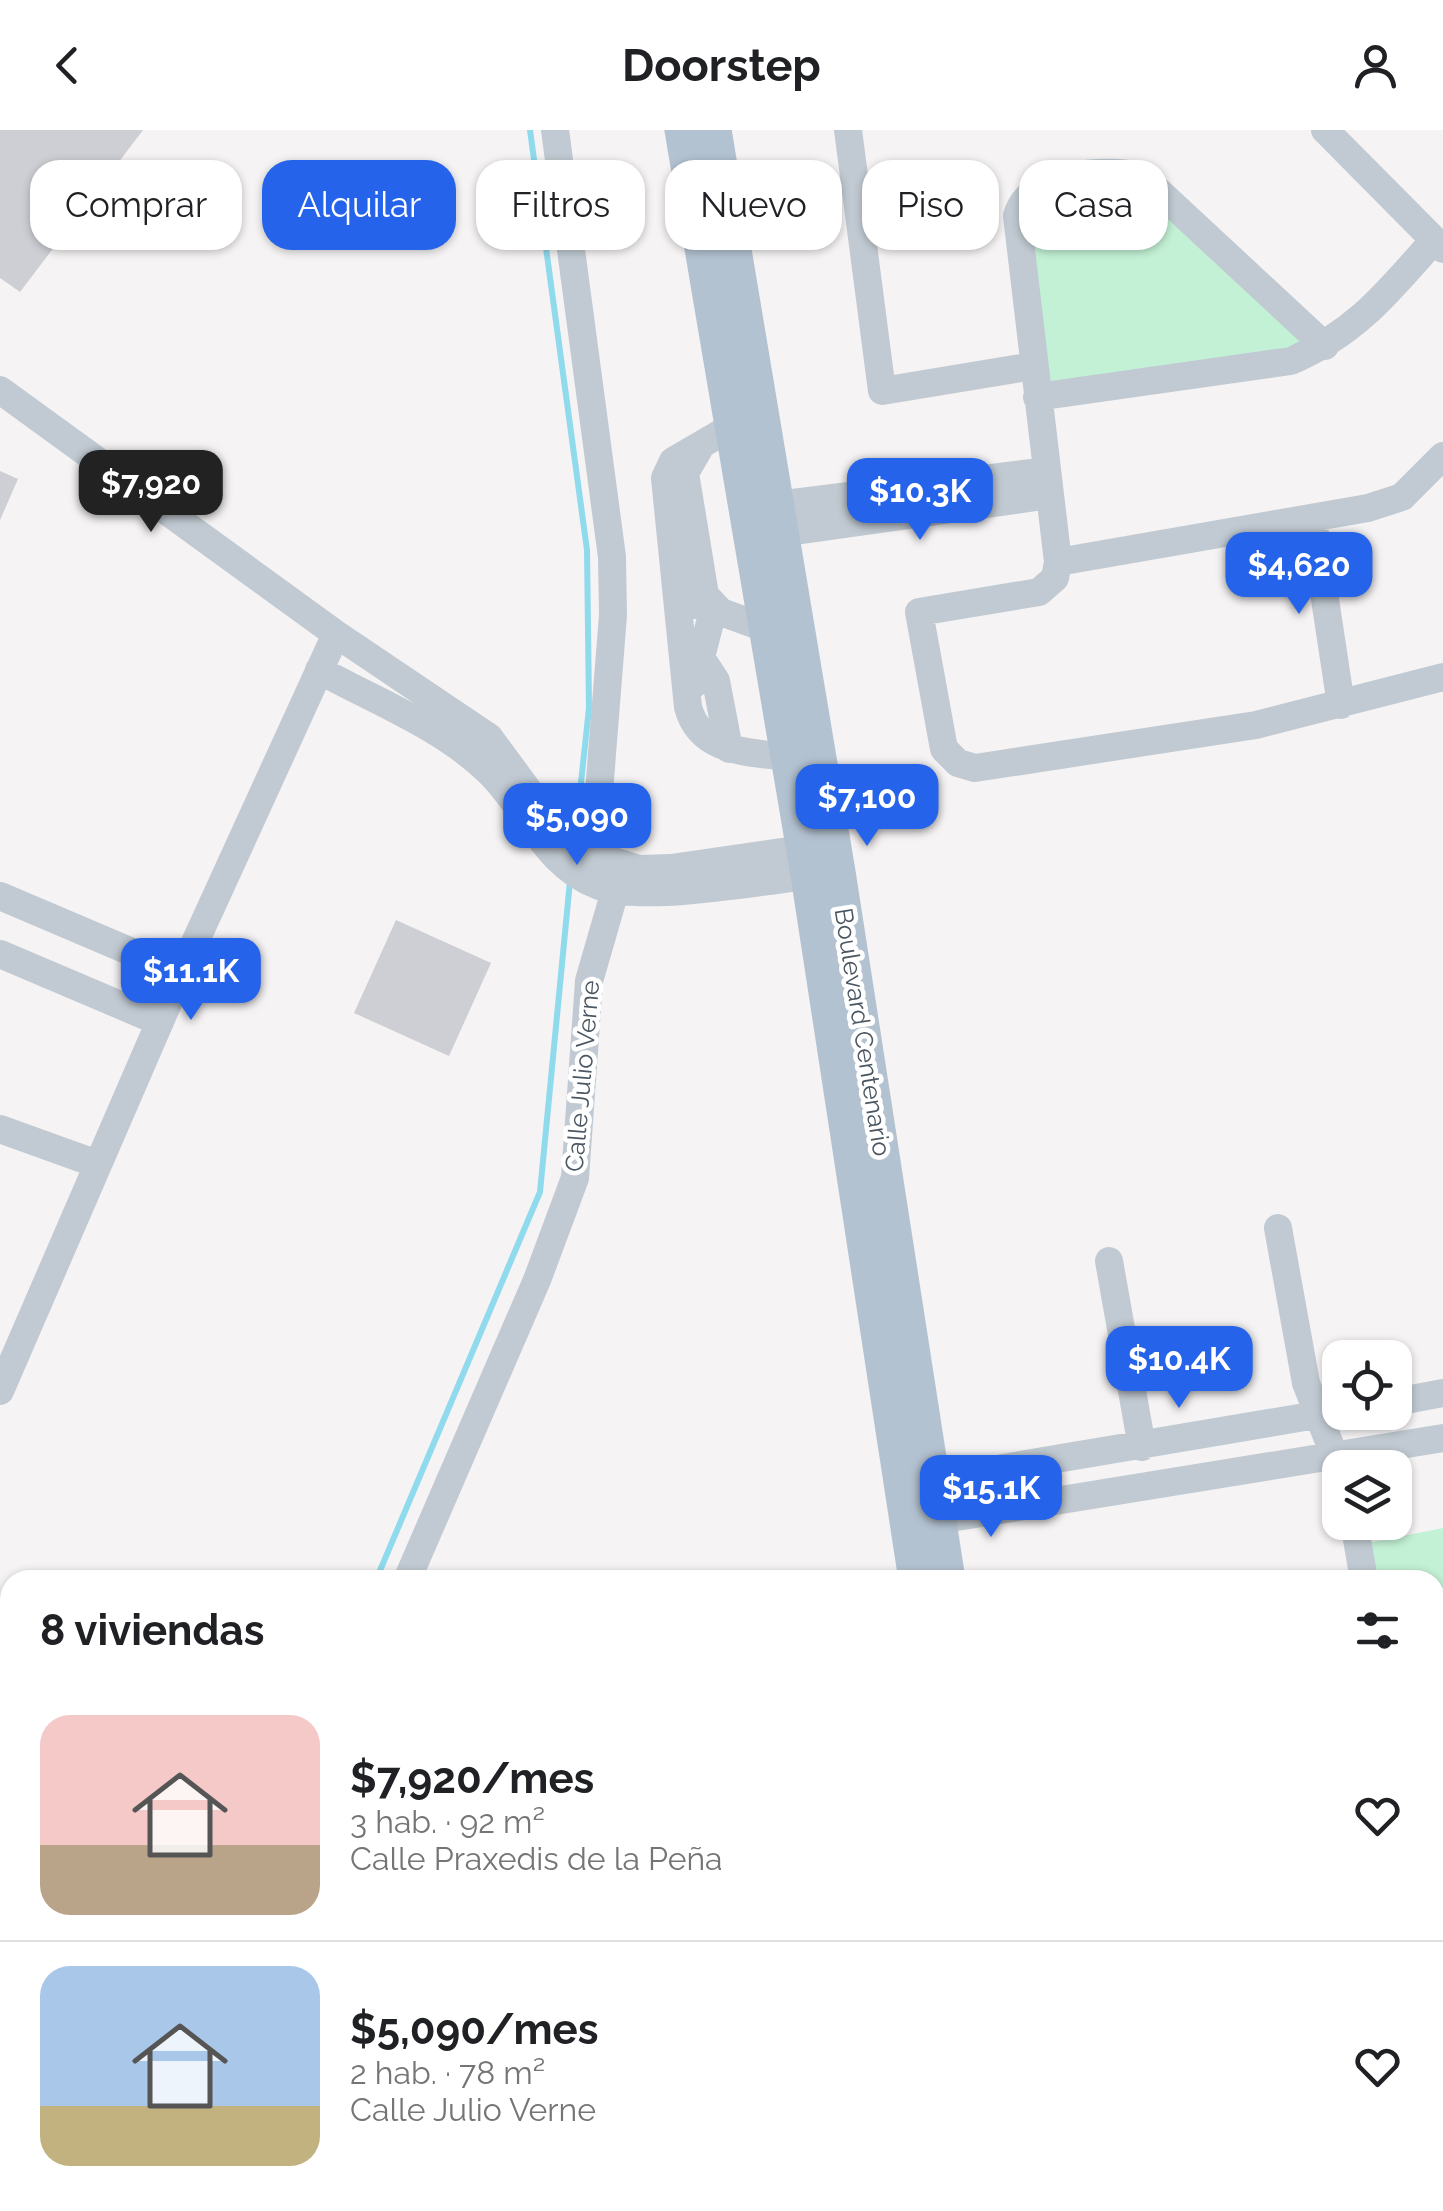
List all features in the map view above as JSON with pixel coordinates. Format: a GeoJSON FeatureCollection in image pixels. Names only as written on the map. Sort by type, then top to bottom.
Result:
{"type":"FeatureCollection","features":[{"type":"Feature","properties":{"kind":"main road","name":"Boulevard Centenario"},"geometry":{"type":"LineString","coordinates":[[693,133],[709,168],[736,266],[779,519],[821,860],[885,1278],[932,1480],[946,1570]]}},
{"type":"Feature","properties":{"kind":"main road","name":"Boulevard Centenario"},"geometry":{"type":"LineString","coordinates":[[693,133],[722,361],[718,435],[768,629],[788,757],[821,860]]}},
{"type":"Feature","properties":{"kind":"main road"},"geometry":{"type":"LineString","coordinates":[[722,361],[763,516],[779,519]]}},
{"type":"Feature","properties":{"kind":"main road","name":"Boulevard Centenario"},"geometry":{"type":"LineString","coordinates":[[885,1278],[884,1374],[914,1570]]}},
{"type":"Feature","properties":{"kind":"main road"},"geometry":{"type":"LineString","coordinates":[[884,1374],[900,1392],[920,1502],[938,1520]]}},
{"type":"Feature","properties":{"kind":"street"},"geometry":{"type":"LineString","coordinates":[[555,130],[612,557],[613,614],[594,865]]}},
{"type":"Feature","properties":{"kind":"street"},"geometry":{"type":"LineString","coordinates":[[848,130],[882,391],[1033,366]]}},
{"type":"Feature","properties":{"kind":"street"},"geometry":{"type":"LineString","coordinates":[[1037,397],[1291,361],[1325,346],[1363,320],[1438,245],[1324,130]]}},
{"type":"Feature","properties":{"kind":"street"},"geometry":{"type":"LineString","coordinates":[[1325,346],[1142,176],[1116,170],[1031,190],[1020,202],[1017,216],[1058,562],[1055,578],[1039,592],[919,612],[937,730],[944,750],[958,762],[974,768],[1150,744],[1341,705],[1443,677]]}},
{"type":"Feature","properties":{"kind":"street"},"geometry":{"type":"LineString","coordinates":[[0,390],[336,634],[489,737],[553,824],[615,890],[821,860]]}},
{"type":"Feature","properties":{"kind":"street"},"geometry":{"type":"LineString","coordinates":[[718,435],[673,460],[665,478],[680,593],[688,707],[692,720],[710,741],[729,749],[788,757]]}},
{"type":"Feature","properties":{"kind":"street"},"geometry":{"type":"LineString","coordinates":[[714,607],[705,595],[684,473],[718,435]]}},
{"type":"Feature","properties":{"kind":"street"},"geometry":{"type":"LineString","coordinates":[[1058,562],[1313,520],[1402,497],[1443,456]]}},
{"type":"Feature","properties":{"kind":"street"},"geometry":{"type":"LineString","coordinates":[[779,519],[1048,483]]}},
{"type":"Feature","properties":{"kind":"street"},"geometry":{"type":"LineString","coordinates":[[1313,520],[1341,705]]}},
{"type":"Feature","properties":{"kind":"street"},"geometry":{"type":"LineString","coordinates":[[680,593],[696,605],[714,607],[768,629]]}},
{"type":"Feature","properties":{"kind":"street"},"geometry":{"type":"LineString","coordinates":[[688,707],[714,607]]}},
{"type":"Feature","properties":{"kind":"street"},"geometry":{"type":"LineString","coordinates":[[3,1377],[336,634]]}},
{"type":"Feature","properties":{"kind":"street"},"geometry":{"type":"LineString","coordinates":[[700,658],[716,682],[729,749]]}},
{"type":"Feature","properties":{"kind":"street"},"geometry":{"type":"LineString","coordinates":[[319,670],[466,753],[496,780],[556,858],[639,868],[821,860]]}},
{"type":"Feature","properties":{"kind":"street","name":"Calle Julio Verne"},"geometry":{"type":"LineString","coordinates":[[411,1570],[537,1280],[574,1178],[588,981],[615,890]]}},
{"type":"Feature","properties":{"kind":"street"},"geometry":{"type":"LineString","coordinates":[[0,896],[181,973]]}},
{"type":"Feature","properties":{"kind":"street"},"geometry":{"type":"LineString","coordinates":[[0,954],[160,1022]]}},
{"type":"Feature","properties":{"kind":"street"},"geometry":{"type":"LineString","coordinates":[[0,1129],[98,1164]]}},
{"type":"Feature","properties":{"kind":"street"},"geometry":{"type":"LineString","coordinates":[[1278,1228],[1306,1383],[1322,1404]]}},
{"type":"Feature","properties":{"kind":"street"},"geometry":{"type":"LineString","coordinates":[[1110,1261],[1142,1446]]}},
{"type":"Feature","properties":{"kind":"street"},"geometry":{"type":"LineString","coordinates":[[1412,1399],[1443,1393]]}},
{"type":"Feature","properties":{"kind":"street"},"geometry":{"type":"LineString","coordinates":[[932,1480],[1322,1414]]}},
{"type":"Feature","properties":{"kind":"street"},"geometry":{"type":"LineString","coordinates":[[1392,1450],[1443,1438]]}},
{"type":"Feature","properties":{"kind":"street"},"geometry":{"type":"LineString","coordinates":[[938,1520],[1322,1465]]}},
{"type":"Feature","properties":{"kind":"street"},"geometry":{"type":"LineString","coordinates":[[1357,1540],[1362,1570]]}},
{"type":"Feature","properties":{"kind":"green space"},"geometry":{"type":"Polygon","coordinates":[[[1168,212],[1313,346],[1047,388],[1031,250],[1168,250],[1168,212]]]}},
{"type":"Feature","properties":{"kind":"green space"},"geometry":{"type":"Polygon","coordinates":[[[1443,1528],[1443,1570],[1372,1570],[1368,1543],[1412,1540],[1412,1534],[1443,1528]]]}},
{"type":"Feature","properties":{"kind":"building"},"geometry":{"type":"Polygon","coordinates":[[[0,130],[143,130],[120,160],[30,160],[30,250],[52,250],[20,292],[0,278],[0,130]]]}},
{"type":"Feature","properties":{"kind":"building"},"geometry":{"type":"Polygon","coordinates":[[[0,471],[18,479],[0,520],[0,471]]]}},
{"type":"Feature","properties":{"kind":"building"},"geometry":{"type":"Polygon","coordinates":[[[396,920],[491,963],[449,1056],[354,1013],[396,920]]]}},
{"type":"Feature","properties":{"kind":"waterway"},"geometry":{"type":"LineString","coordinates":[[530,130],[587,550],[589,708],[576,829]]}},
{"type":"Feature","properties":{"kind":"waterway"},"geometry":{"type":"LineString","coordinates":[[380,1570],[540,1192],[570,881]]}}]}
